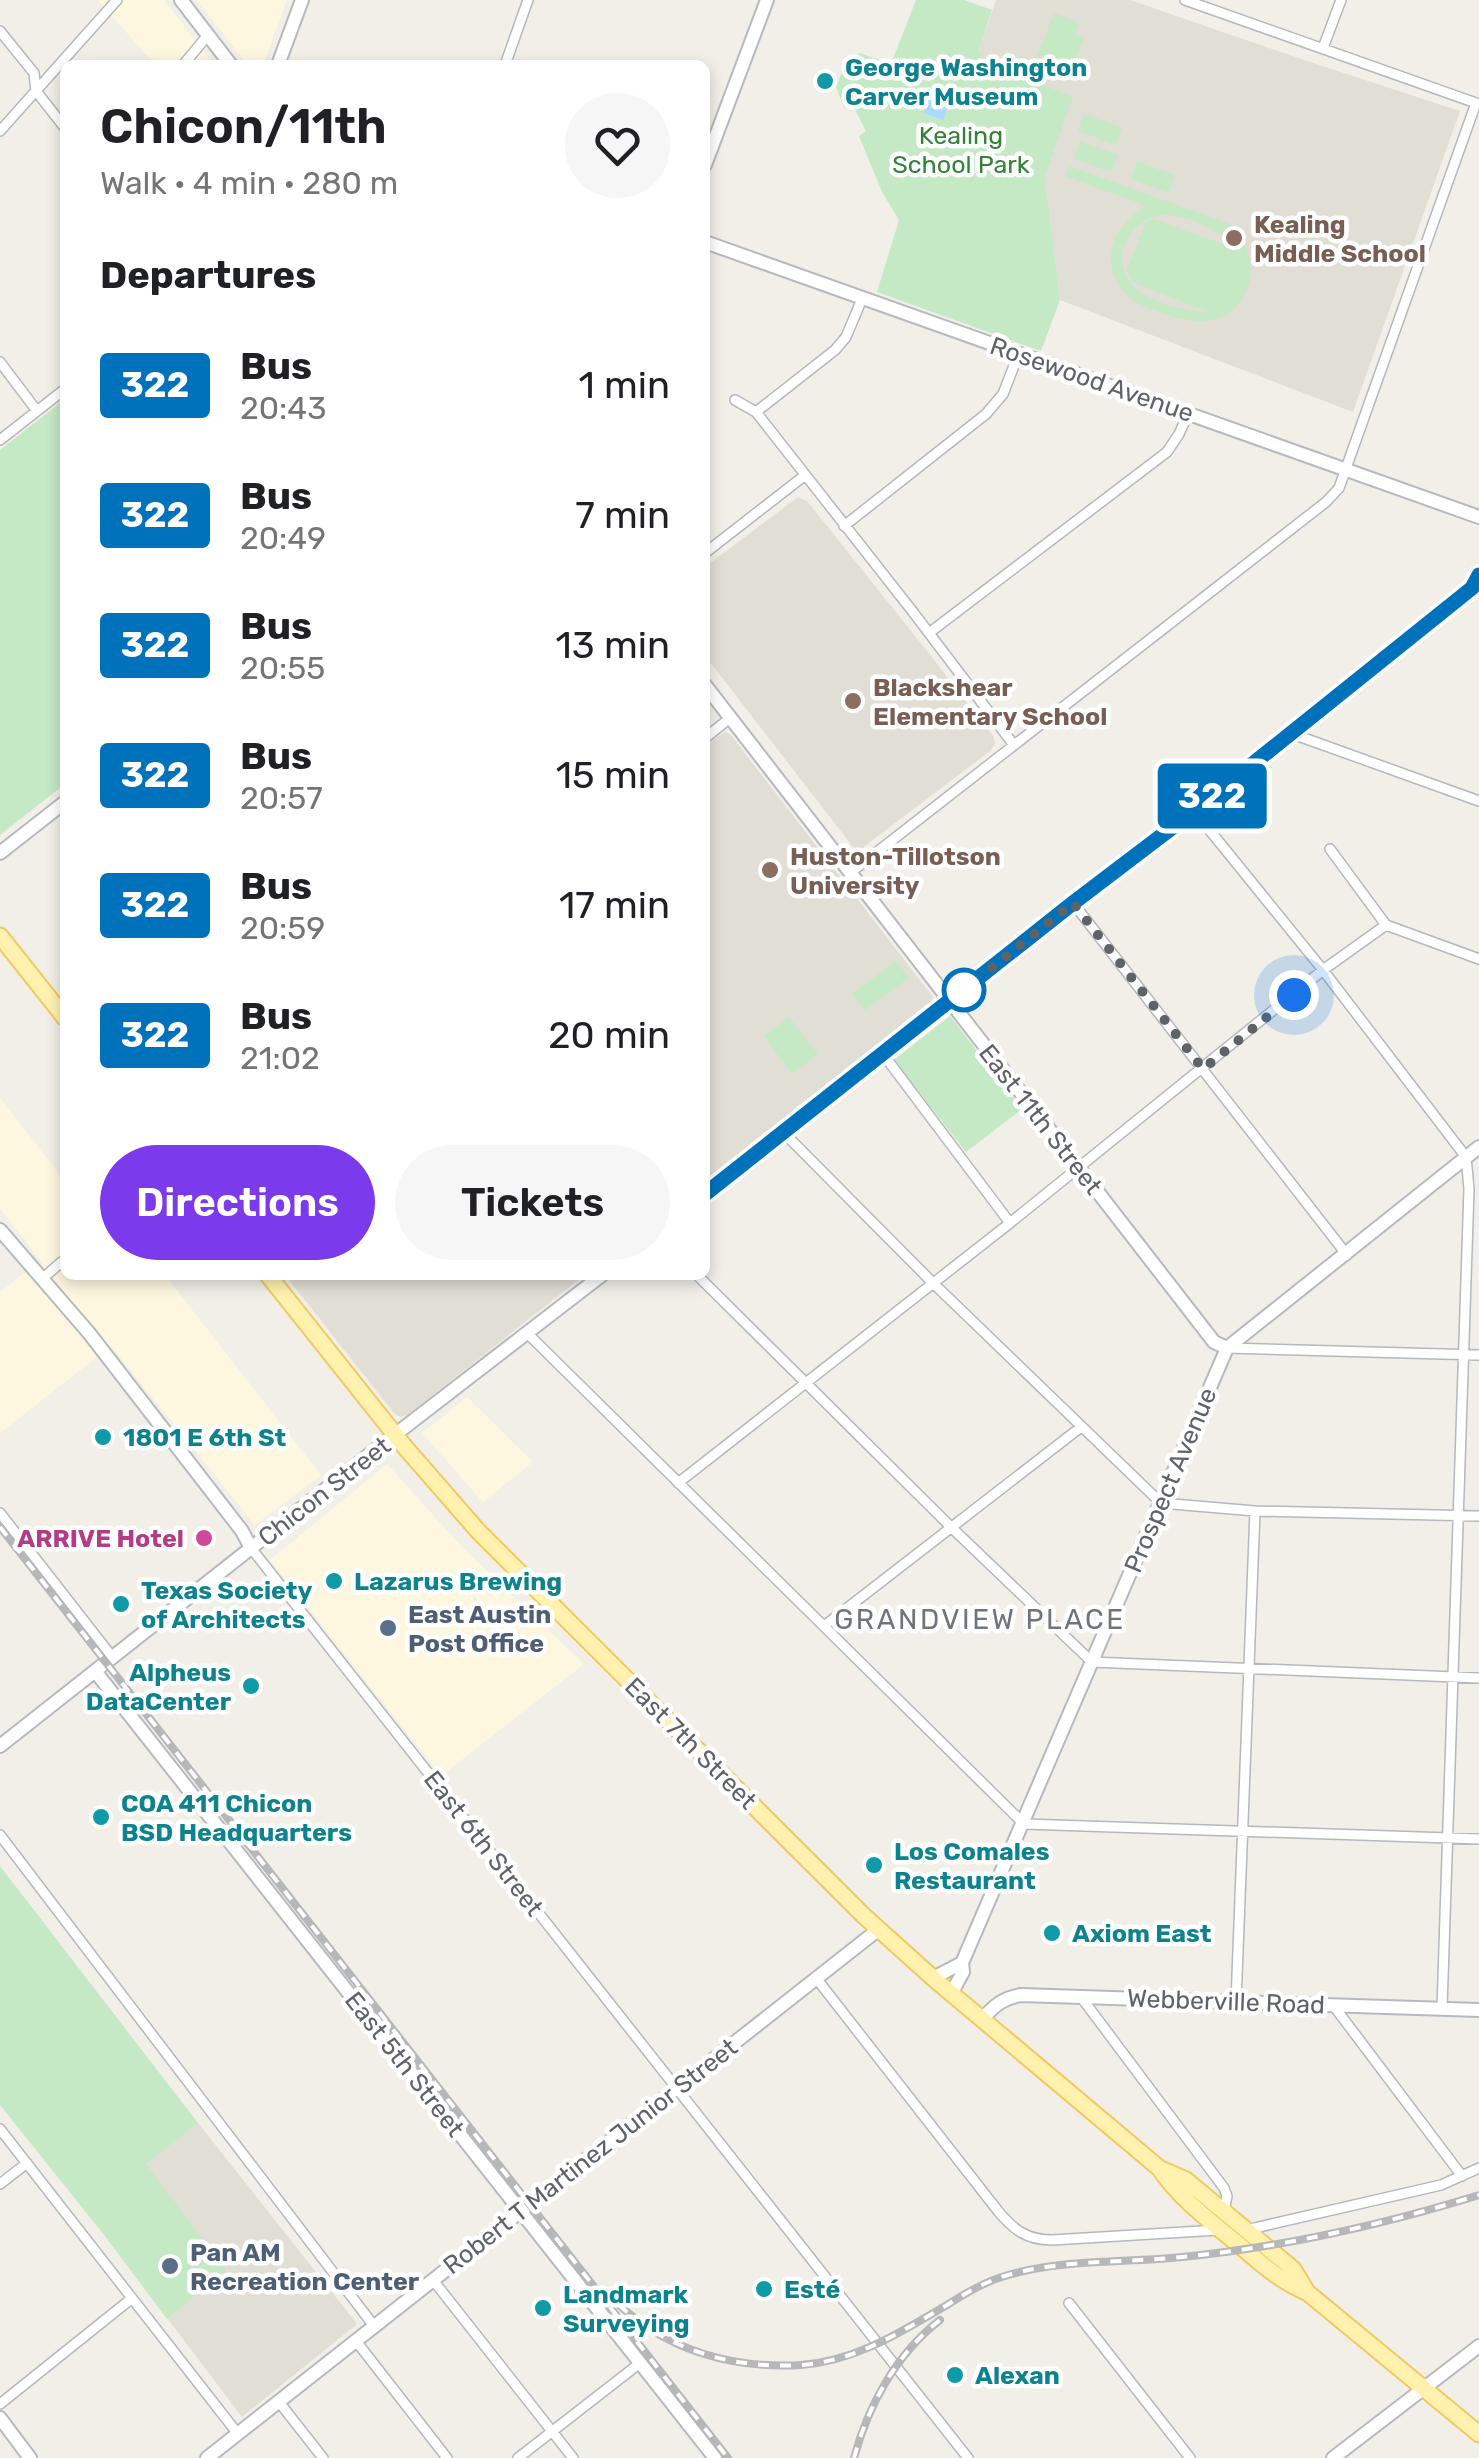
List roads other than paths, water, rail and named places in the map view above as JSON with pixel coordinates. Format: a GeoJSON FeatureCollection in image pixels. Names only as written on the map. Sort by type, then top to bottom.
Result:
{"type":"FeatureCollection","features":[{"type":"Feature","properties":{"kind":"main road"},"geometry":{"type":"LineString","coordinates":[[0,936],[60,1012]]}},
{"type":"Feature","properties":{"kind":"main road","name":"East 7th Street"},"geometry":{"type":"LineString","coordinates":[[272,1280],[446,1496],[879,1929],[1159,2168],[1175,2191],[1220,2230],[1282,2282],[1308,2293],[1479,2434]]}},
{"type":"Feature","properties":{"kind":"main road","name":"East 7th Street"},"geometry":{"type":"LineString","coordinates":[[1159,2168],[1186,2180],[1293,2269],[1308,2293]]}},
{"type":"Feature","properties":{"kind":"street"},"geometry":{"type":"LineString","coordinates":[[64,60],[117,0]]}},
{"type":"Feature","properties":{"kind":"street"},"geometry":{"type":"LineString","coordinates":[[181,0],[227,60]]}},
{"type":"Feature","properties":{"kind":"street"},"geometry":{"type":"LineString","coordinates":[[280,60],[302,0]]}},
{"type":"Feature","properties":{"kind":"street"},"geometry":{"type":"LineString","coordinates":[[507,60],[528,0]]}},
{"type":"Feature","properties":{"kind":"street"},"geometry":{"type":"LineString","coordinates":[[710,152],[767,0]]}},
{"type":"Feature","properties":{"kind":"street"},"geometry":{"type":"LineString","coordinates":[[850,873],[1339,488],[1478,103],[1185,0]]}},
{"type":"Feature","properties":{"kind":"street"},"geometry":{"type":"LineString","coordinates":[[1323,48],[1342,0]]}},
{"type":"Feature","properties":{"kind":"street"},"geometry":{"type":"LineString","coordinates":[[0,31],[34,73],[36,91],[60,122]]}},
{"type":"Feature","properties":{"kind":"street"},"geometry":{"type":"LineString","coordinates":[[187,60],[208,35]]}},
{"type":"Feature","properties":{"kind":"street"},"geometry":{"type":"LineString","coordinates":[[0,131],[60,64]]}},
{"type":"Feature","properties":{"kind":"street","name":"Rosewood Avenue"},"geometry":{"type":"LineString","coordinates":[[710,244],[1479,517]]}},
{"type":"Feature","properties":{"kind":"street"},"geometry":{"type":"LineString","coordinates":[[756,412],[846,338],[862,299]]}},
{"type":"Feature","properties":{"kind":"street"},"geometry":{"type":"LineString","coordinates":[[844,526],[994,406],[1003,394],[1019,353]]}},
{"type":"Feature","properties":{"kind":"street"},"geometry":{"type":"LineString","coordinates":[[0,362],[38,411]]}},
{"type":"Feature","properties":{"kind":"street"},"geometry":{"type":"LineString","coordinates":[[0,440],[60,393]]}},
{"type":"Feature","properties":{"kind":"street"},"geometry":{"type":"LineString","coordinates":[[735,400],[756,412],[1014,745]]}},
{"type":"Feature","properties":{"kind":"street"},"geometry":{"type":"LineString","coordinates":[[929,633],[1167,452],[1189,412]]}},
{"type":"Feature","properties":{"kind":"street"},"geometry":{"type":"LineString","coordinates":[[710,549],[804,476]]}},
{"type":"Feature","properties":{"kind":"street"},"geometry":{"type":"LineString","coordinates":[[710,1190],[1194,811],[1472,588],[1479,575]]}},
{"type":"Feature","properties":{"kind":"street","name":"East 11th Street"},"geometry":{"type":"LineString","coordinates":[[710,692],[1214,1342],[1227,1348]]}},
{"type":"Feature","properties":{"kind":"street"},"geometry":{"type":"LineString","coordinates":[[710,734],[730,718]]}},
{"type":"Feature","properties":{"kind":"street"},"geometry":{"type":"LineString","coordinates":[[1290,734],[1479,801]]}},
{"type":"Feature","properties":{"kind":"street"},"geometry":{"type":"LineString","coordinates":[[0,853],[60,806]]}},
{"type":"Feature","properties":{"kind":"street"},"geometry":{"type":"LineString","coordinates":[[1194,811],[1324,970],[1466,1157],[1474,1190],[1464,1355],[1442,2008]]}},
{"type":"Feature","properties":{"kind":"street"},"geometry":{"type":"LineString","coordinates":[[1330,849],[1386,925],[1479,959]]}},
{"type":"Feature","properties":{"kind":"street"},"geometry":{"type":"LineString","coordinates":[[1073,903],[1347,1255]]}},
{"type":"Feature","properties":{"kind":"street"},"geometry":{"type":"LineString","coordinates":[[678,1483],[1324,970],[1386,925]]}},
{"type":"Feature","properties":{"kind":"street"},"geometry":{"type":"LineString","coordinates":[[883,1054],[1010,1223]]}},
{"type":"Feature","properties":{"kind":"street"},"geometry":{"type":"LineString","coordinates":[[784,1133],[1161,1502],[1255,1511],[1479,1516]]}},
{"type":"Feature","properties":{"kind":"street","name":"Prospect Avenue"},"geometry":{"type":"LineString","coordinates":[[951,1994],[1227,1348],[1479,1148]]}},
{"type":"Feature","properties":{"kind":"street","name":"East 6th Street"},"geometry":{"type":"LineString","coordinates":[[0,1230],[44,1278],[968,2458]]}},
{"type":"Feature","properties":{"kind":"street"},"geometry":{"type":"LineString","coordinates":[[44,1278],[60,1264]]}},
{"type":"Feature","properties":{"kind":"street","name":"Chicon Street"},"geometry":{"type":"LineString","coordinates":[[0,1746],[596,1280]]}},
{"type":"Feature","properties":{"kind":"street"},"geometry":{"type":"LineString","coordinates":[[702,1280],[1092,1662],[1479,1678]]}},
{"type":"Feature","properties":{"kind":"street"},"geometry":{"type":"LineString","coordinates":[[527,1333],[1024,1824],[1479,1839]]}},
{"type":"Feature","properties":{"kind":"street"},"geometry":{"type":"LineString","coordinates":[[1227,1348],[1479,1355]]}},
{"type":"Feature","properties":{"kind":"street"},"geometry":{"type":"LineString","coordinates":[[824,1626],[1081,1427]]}},
{"type":"Feature","properties":{"kind":"street"},"geometry":{"type":"LineString","coordinates":[[1236,2002],[1255,1511]]}},
{"type":"Feature","properties":{"kind":"street"},"geometry":{"type":"LineString","coordinates":[[0,1513],[112,1658]]}},
{"type":"Feature","properties":{"kind":"street","name":"East 5th Street"},"geometry":{"type":"LineString","coordinates":[[95,1671],[714,2458]]}},
{"type":"Feature","properties":{"kind":"street"},"geometry":{"type":"LineString","coordinates":[[0,1835],[374,2326]]}},
{"type":"Feature","properties":{"kind":"street","name":"Robert T Martinez Junior Street"},"geometry":{"type":"LineString","coordinates":[[207,2458],[879,1929]]}},
{"type":"Feature","properties":{"kind":"street"},"geometry":{"type":"LineString","coordinates":[[933,1978],[962,1964]]}},
{"type":"Feature","properties":{"kind":"street"},"geometry":{"type":"LineString","coordinates":[[816,1978],[1011,2227],[1025,2236],[1052,2240],[1220,2230]]}},
{"type":"Feature","properties":{"kind":"street","name":"Webberville Road"},"geometry":{"type":"LineString","coordinates":[[982,2019],[996,2003],[1022,1995],[1479,2010]]}},
{"type":"Feature","properties":{"kind":"street"},"geometry":{"type":"LineString","coordinates":[[1081,1997],[1224,2188],[1224,2212]]}},
{"type":"Feature","properties":{"kind":"street"},"geometry":{"type":"LineString","coordinates":[[1333,2004],[1462,2176]]}},
{"type":"Feature","properties":{"kind":"street"},"geometry":{"type":"LineString","coordinates":[[0,2129],[238,2434]]}},
{"type":"Feature","properties":{"kind":"street"},"geometry":{"type":"LineString","coordinates":[[0,2184],[27,2163]]}},
{"type":"Feature","properties":{"kind":"street"},"geometry":{"type":"LineString","coordinates":[[1246,2230],[1441,2185],[1479,2168]]}},
{"type":"Feature","properties":{"kind":"street"},"geometry":{"type":"LineString","coordinates":[[432,2280],[572,2458]]}},
{"type":"Feature","properties":{"kind":"street"},"geometry":{"type":"LineString","coordinates":[[0,2404],[131,2300]]}},
{"type":"Feature","properties":{"kind":"street"},"geometry":{"type":"LineString","coordinates":[[1069,2303],[1190,2458]]}},
{"type":"Feature","properties":{"kind":"street"},"geometry":{"type":"LineString","coordinates":[[356,2341],[446,2458]]}},
{"type":"Feature","properties":{"kind":"street"},"geometry":{"type":"LineString","coordinates":[[1333,2458],[1349,2453],[1479,2346]]}},
{"type":"Feature","properties":{"kind":"street"},"geometry":{"type":"LineString","coordinates":[[518,2458],[640,2363]]}},
{"type":"Feature","properties":{"kind":"street"},"geometry":{"type":"LineString","coordinates":[[278,2402],[323,2458]]}},
{"type":"Feature","properties":{"kind":"street"},"geometry":{"type":"LineString","coordinates":[[0,2418],[30,2458]]}},
{"type":"Feature","properties":{"kind":"water"},"geometry":{"type":"Polygon","coordinates":[[[933,84],[953,91],[943,120],[923,113],[933,84]]]}},
{"type":"Feature","properties":{"kind":"railway"},"geometry":{"type":"LineString","coordinates":[[0,1527],[728,2458]]}},
{"type":"Feature","properties":{"kind":"railway"},"geometry":{"type":"LineString","coordinates":[[619,2305],[659,2334],[703,2354],[751,2364],[801,2365],[841,2358],[877,2344],[976,2288],[1008,2275],[1072,2264],[1182,2257],[1295,2241],[1479,2195]]}},
{"type":"Feature","properties":{"kind":"railway"},"geometry":{"type":"LineString","coordinates":[[854,2458],[867,2419],[886,2382],[910,2349],[940,2320]]}},
{"type":"Feature","properties":{"kind":"place","name":"George Washington Carver Museum"},"geometry":{"type":"Point","coordinates":[825,81]}},
{"type":"Feature","properties":{"kind":"place","name":"Kealing Middle School"},"geometry":{"type":"Point","coordinates":[1234,238]}},
{"type":"Feature","properties":{"kind":"place","name":"Blackshear Elementary School"},"geometry":{"type":"Point","coordinates":[853,701]}},
{"type":"Feature","properties":{"kind":"place","name":"Huston-Tillotson University"},"geometry":{"type":"Point","coordinates":[770,870]}},
{"type":"Feature","properties":{"kind":"place","name":"1801 E 6th St"},"geometry":{"type":"Point","coordinates":[103,1437]}},
{"type":"Feature","properties":{"kind":"place","name":"ARRIVE Hotel"},"geometry":{"type":"Point","coordinates":[204,1538]}},
{"type":"Feature","properties":{"kind":"place","name":"Lazarus Brewing"},"geometry":{"type":"Point","coordinates":[334,1581]}},
{"type":"Feature","properties":{"kind":"place","name":"Texas Society of Architects"},"geometry":{"type":"Point","coordinates":[121,1604]}},
{"type":"Feature","properties":{"kind":"place","name":"East Austin Post Office"},"geometry":{"type":"Point","coordinates":[388,1628]}},
{"type":"Feature","properties":{"kind":"place","name":"Alpheus DataCenter"},"geometry":{"type":"Point","coordinates":[251,1686]}},
{"type":"Feature","properties":{"kind":"place","name":"COA 411 Chicon BSD Headquarters"},"geometry":{"type":"Point","coordinates":[101,1817]}},
{"type":"Feature","properties":{"kind":"place","name":"Los Comales Restaurant"},"geometry":{"type":"Point","coordinates":[874,1865]}},
{"type":"Feature","properties":{"kind":"place","name":"Axiom East"},"geometry":{"type":"Point","coordinates":[1052,1933]}},
{"type":"Feature","properties":{"kind":"place","name":"Pan AM Recreation Center"},"geometry":{"type":"Point","coordinates":[170,2266]}},
{"type":"Feature","properties":{"kind":"place","name":"Esté"},"geometry":{"type":"Point","coordinates":[764,2289]}},
{"type":"Feature","properties":{"kind":"place","name":"Landmark Surveying"},"geometry":{"type":"Point","coordinates":[543,2308]}},
{"type":"Feature","properties":{"kind":"place","name":"Alexan"},"geometry":{"type":"Point","coordinates":[955,2375]}},
{"type":"Feature","properties":{"kind":"district","name":"GRANDVIEW PLACE"},"geometry":{"type":"Point","coordinates":[980,1619]}},
{"type":"Feature","properties":{"kind":"park label","name":"Kealing School Park"},"geometry":{"type":"Point","coordinates":[961,150]}}]}
